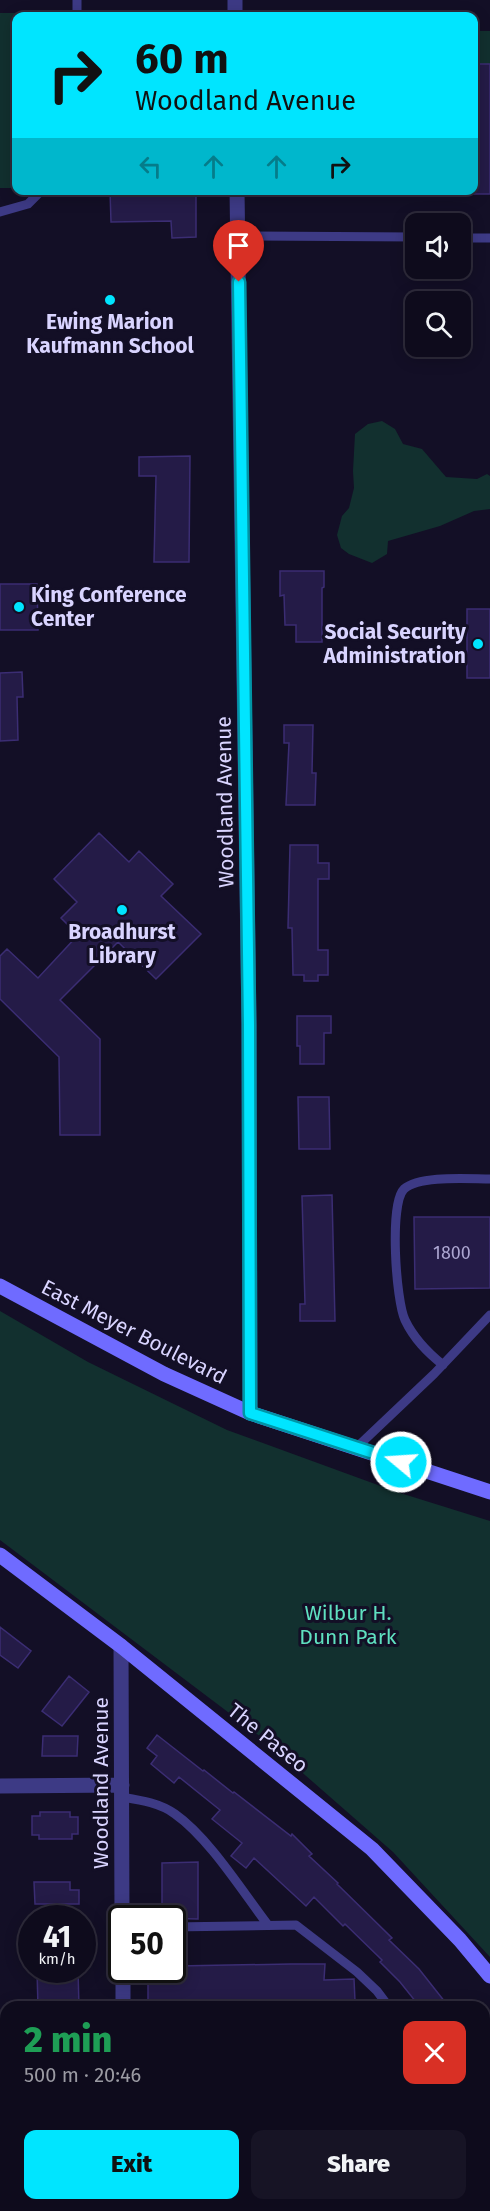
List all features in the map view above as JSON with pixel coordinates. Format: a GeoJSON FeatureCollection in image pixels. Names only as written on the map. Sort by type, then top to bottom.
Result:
{"type":"FeatureCollection","features":[{"type":"Feature","properties":{"kind":"main road","name":"East Meyer Boulevard"},"geometry":{"type":"LineString","coordinates":[[0,1286],[164,1374],[250,1413],[490,1492]]}},
{"type":"Feature","properties":{"kind":"main road","name":"The Paseo"},"geometry":{"type":"LineString","coordinates":[[0,1555],[121,1646],[372,1850],[460,1940],[490,1976]]}},
{"type":"Feature","properties":{"kind":"street","name":"Woodland Avenue"},"geometry":{"type":"LineString","coordinates":[[237,195],[249,1025],[250,1413]]}},
{"type":"Feature","properties":{"kind":"street","name":"Woodland Avenue"},"geometry":{"type":"LineString","coordinates":[[121,1646],[122,1905]]}},
{"type":"Feature","properties":{"kind":"street"},"geometry":{"type":"LineString","coordinates":[[0,1786],[122,1791]]}},
{"type":"Feature","properties":{"kind":"street"},"geometry":{"type":"LineString","coordinates":[[123,1983],[123,2001]]}},
{"type":"Feature","properties":{"kind":"lane"},"geometry":{"type":"LineString","coordinates":[[1,211],[28,204],[37,195]]}},
{"type":"Feature","properties":{"kind":"lane"},"geometry":{"type":"LineString","coordinates":[[238,236],[405,237]]}},
{"type":"Feature","properties":{"kind":"lane"},"geometry":{"type":"LineString","coordinates":[[471,238],[490,238]]}},
{"type":"Feature","properties":{"kind":"lane"},"geometry":{"type":"LineString","coordinates":[[443,1365],[416,1340],[404,1319],[399,1301],[396,1284],[396,1211],[399,1198],[404,1189],[426,1180],[490,1179]]}},
{"type":"Feature","properties":{"kind":"lane"},"geometry":{"type":"LineString","coordinates":[[356,1448],[443,1365],[490,1315]]}},
{"type":"Feature","properties":{"kind":"lane"},"geometry":{"type":"LineString","coordinates":[[122,1791],[159,1805],[175,1814],[200,1836],[268,1925]]}},
{"type":"Feature","properties":{"kind":"lane"},"geometry":{"type":"LineString","coordinates":[[186,1927],[296,1925],[357,1972],[384,2001]]}},
{"type":"Feature","properties":{"kind":"green space"},"geometry":{"type":"Polygon","coordinates":[[[0,13],[12,13],[12,188],[0,188],[0,13]]]}},
{"type":"Feature","properties":{"kind":"green space"},"geometry":{"type":"Polygon","coordinates":[[[478,31],[490,31],[490,64],[478,64],[478,31]]]}},
{"type":"Feature","properties":{"kind":"green space"},"geometry":{"type":"Polygon","coordinates":[[[382,421],[395,429],[403,444],[422,449],[446,477],[477,479],[487,474],[490,476],[490,509],[474,511],[440,526],[388,541],[387,554],[372,563],[349,554],[341,548],[337,535],[342,516],[349,508],[354,488],[355,434],[368,424],[382,421]]]}},
{"type":"Feature","properties":{"kind":"green space","name":"Wilbur H. Dunn Park"},"geometry":{"type":"Polygon","coordinates":[[[0,1311],[88,1362],[227,1430],[397,1492],[490,1521],[490,1957],[393,1852],[265,1740],[0,1540],[0,1311]]]}},
{"type":"Feature","properties":{"kind":"building"},"geometry":{"type":"Polygon","coordinates":[[[478,64],[490,64],[490,194],[478,194],[478,64]]]}},
{"type":"Feature","properties":{"kind":"building"},"geometry":{"type":"Polygon","coordinates":[[[110,195],[196,195],[196,237],[172,238],[171,221],[111,222],[110,195]]]}},
{"type":"Feature","properties":{"kind":"building"},"geometry":{"type":"Polygon","coordinates":[[[190,456],[189,562],[154,562],[156,476],[139,476],[139,457],[190,456]]]}},
{"type":"Feature","properties":{"kind":"building"},"geometry":{"type":"Polygon","coordinates":[[[280,571],[324,571],[322,642],[296,642],[296,625],[285,625],[284,595],[280,596],[280,571]]]}},
{"type":"Feature","properties":{"kind":"building","name":"King Conference Center"},"geometry":{"type":"Polygon","coordinates":[[[0,584],[37,584],[38,630],[0,630],[0,584]]]}},
{"type":"Feature","properties":{"kind":"building","name":"Social Security Administration"},"geometry":{"type":"Polygon","coordinates":[[[467,609],[490,609],[490,678],[467,678],[467,609]]]}},
{"type":"Feature","properties":{"kind":"building"},"geometry":{"type":"Polygon","coordinates":[[[22,672],[23,697],[17,697],[18,740],[0,741],[0,673],[22,672]]]}},
{"type":"Feature","properties":{"kind":"building"},"geometry":{"type":"Polygon","coordinates":[[[284,725],[313,725],[312,773],[316,773],[315,805],[286,805],[289,743],[284,743],[284,725]]]}},
{"type":"Feature","properties":{"kind":"building"},"geometry":{"type":"Polygon","coordinates":[[[99,833],[129,862],[139,851],[173,884],[161,896],[201,934],[156,979],[118,942],[60,1000],[100,1039],[100,1135],[60,1135],[59,1057],[0,999],[0,956],[7,949],[38,978],[78,935],[61,918],[77,902],[54,879],[99,833]]]}},
{"type":"Feature","properties":{"kind":"building"},"geometry":{"type":"Polygon","coordinates":[[[290,845],[318,845],[318,863],[329,863],[329,879],[318,879],[318,950],[328,950],[328,975],[318,975],[318,981],[304,981],[304,975],[293,975],[292,928],[288,928],[290,845]]]}},
{"type":"Feature","properties":{"kind":"building"},"geometry":{"type":"Polygon","coordinates":[[[297,1016],[331,1016],[331,1033],[324,1033],[324,1064],[300,1064],[300,1046],[297,1046],[297,1016]]]}},
{"type":"Feature","properties":{"kind":"building"},"geometry":{"type":"Polygon","coordinates":[[[298,1097],[329,1097],[330,1149],[299,1149],[298,1097]]]}},
{"type":"Feature","properties":{"kind":"building"},"geometry":{"type":"Polygon","coordinates":[[[332,1195],[335,1321],[300,1321],[300,1304],[305,1304],[302,1196],[332,1195]]]}},
{"type":"Feature","properties":{"kind":"building"},"geometry":{"type":"Polygon","coordinates":[[[414,1217],[490,1217],[490,1288],[415,1289],[414,1217]]]}},
{"type":"Feature","properties":{"kind":"building"},"geometry":{"type":"Polygon","coordinates":[[[0,1627],[31,1651],[18,1668],[0,1655],[0,1627]]]}},
{"type":"Feature","properties":{"kind":"building"},"geometry":{"type":"Polygon","coordinates":[[[69,1676],[89,1692],[62,1726],[42,1711],[69,1676]]]}},
{"type":"Feature","properties":{"kind":"building"},"geometry":{"type":"Polygon","coordinates":[[[157,1735],[291,1836],[292,1834],[312,1854],[309,1856],[392,1938],[389,1940],[419,1969],[444,2001],[415,2001],[380,1962],[382,1960],[314,1897],[306,1906],[254,1858],[246,1868],[231,1856],[242,1843],[212,1819],[220,1810],[179,1777],[174,1783],[151,1764],[157,1756],[147,1748],[157,1735]]]}},
{"type":"Feature","properties":{"kind":"building"},"geometry":{"type":"Polygon","coordinates":[[[43,1736],[78,1736],[77,1756],[42,1756],[43,1736]]]}},
{"type":"Feature","properties":{"kind":"building"},"geometry":{"type":"Polygon","coordinates":[[[40,1812],[70,1812],[70,1817],[78,1817],[78,1834],[72,1834],[72,1839],[39,1839],[39,1835],[32,1835],[32,1816],[40,1816],[40,1812]]]}},
{"type":"Feature","properties":{"kind":"building"},"geometry":{"type":"Polygon","coordinates":[[[198,1862],[198,1919],[186,1919],[186,1905],[162,1905],[162,1863],[198,1862]]]}},
{"type":"Feature","properties":{"kind":"building"},"geometry":{"type":"Polygon","coordinates":[[[34,1882],[70,1882],[70,1890],[79,1890],[79,1904],[35,1904],[34,1882]]]}},
{"type":"Feature","properties":{"kind":"building"},"geometry":{"type":"Polygon","coordinates":[[[325,1964],[324,1980],[354,1979],[355,2001],[148,2001],[148,1983],[186,1983],[186,1966],[325,1964]]]}},
{"type":"Feature","properties":{"kind":"building"},"geometry":{"type":"Polygon","coordinates":[[[37,1983],[78,1983],[79,2001],[38,2001],[37,1983]]]}},
{"type":"Feature","properties":{"kind":"place","name":"Ewing Marion Kaufmann School"},"geometry":{"type":"Point","coordinates":[110,300]}},
{"type":"Feature","properties":{"kind":"place","name":"King Conference Center"},"geometry":{"type":"Point","coordinates":[19,607]}},
{"type":"Feature","properties":{"kind":"place","name":"Social Security Administration"},"geometry":{"type":"Point","coordinates":[478,644]}},
{"type":"Feature","properties":{"kind":"place","name":"Broadhurst Library"},"geometry":{"type":"Point","coordinates":[122,910]}},
{"type":"Feature","properties":{"kind":"route"},"geometry":{"type":"LineString","coordinates":[[239,282],[249,1025],[250,1413],[401,1462]]}}]}
